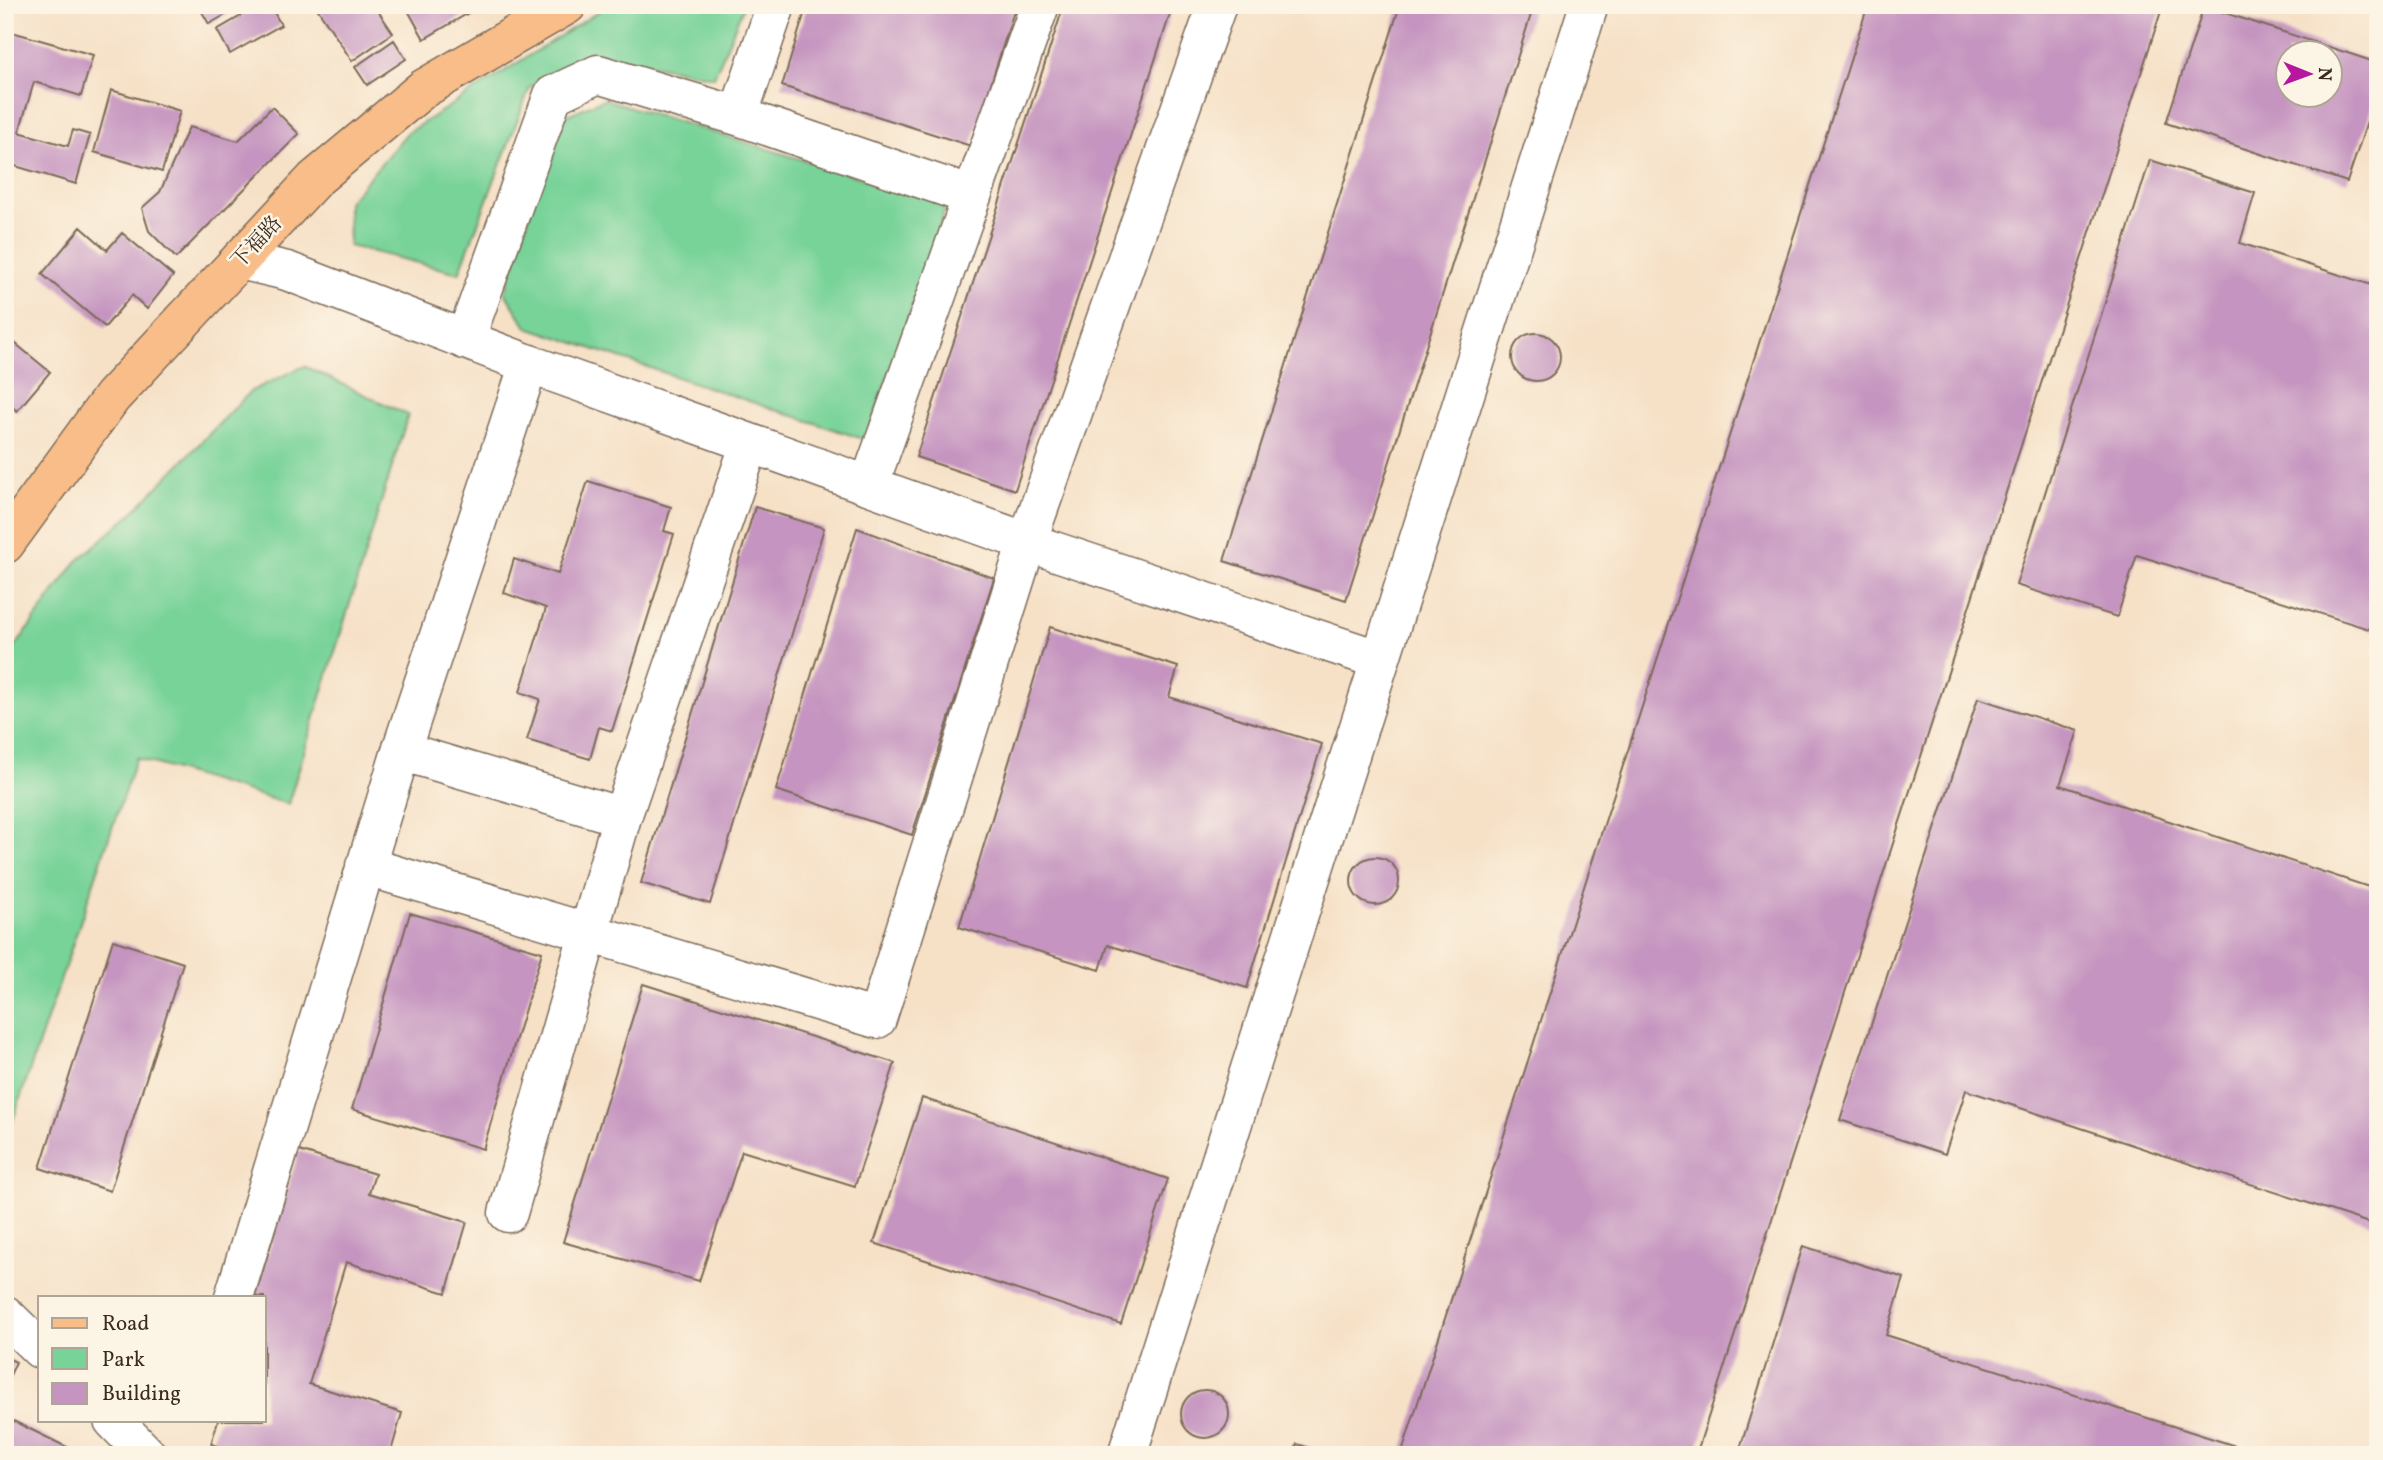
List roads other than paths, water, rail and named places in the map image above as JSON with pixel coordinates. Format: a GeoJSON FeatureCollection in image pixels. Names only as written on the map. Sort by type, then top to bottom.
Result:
{"type":"FeatureCollection","features":[{"type":"Feature","properties":{"kind":"main road","name":"下福路"},"geometry":{"type":"LineString","coordinates":[[5,544],[112,397],[314,179],[423,89],[567,5]]}},
{"type":"Feature","properties":{"kind":"lane"},"geometry":{"type":"LineString","coordinates":[[738,116],[776,5]]}},
{"type":"Feature","properties":{"kind":"lane"},"geometry":{"type":"LineString","coordinates":[[869,485],[1040,5]]}},
{"type":"Feature","properties":{"kind":"lane"},"geometry":{"type":"LineString","coordinates":[[365,866],[877,1019],[1027,542],[1217,5]]}},
{"type":"Feature","properties":{"kind":"lane"},"geometry":{"type":"LineString","coordinates":[[1127,1455],[1588,5]]}},
{"type":"Feature","properties":{"kind":"lane"},"geometry":{"type":"LineString","coordinates":[[465,340],[553,95],[598,74],[738,116],[972,195]]}},
{"type":"Feature","properties":{"kind":"lane"},"geometry":{"type":"LineString","coordinates":[[240,260],[287,271],[529,364],[1027,542],[1380,660]]}},
{"type":"Feature","properties":{"kind":"lane"},"geometry":{"type":"LineString","coordinates":[[234,1296],[401,751],[529,364]]}},
{"type":"Feature","properties":{"kind":"lane"},"geometry":{"type":"LineString","coordinates":[[508,1213],[622,817],[750,443]]}},
{"type":"Feature","properties":{"kind":"lane"},"geometry":{"type":"LineString","coordinates":[[401,751],[622,817]]}},
{"type":"Feature","properties":{"kind":"lane"},"geometry":{"type":"LineString","coordinates":[[5,1315],[38,1347]]}},
{"type":"Feature","properties":{"kind":"lane"},"geometry":{"type":"LineString","coordinates":[[115,1422],[147,1455]]}}]}
